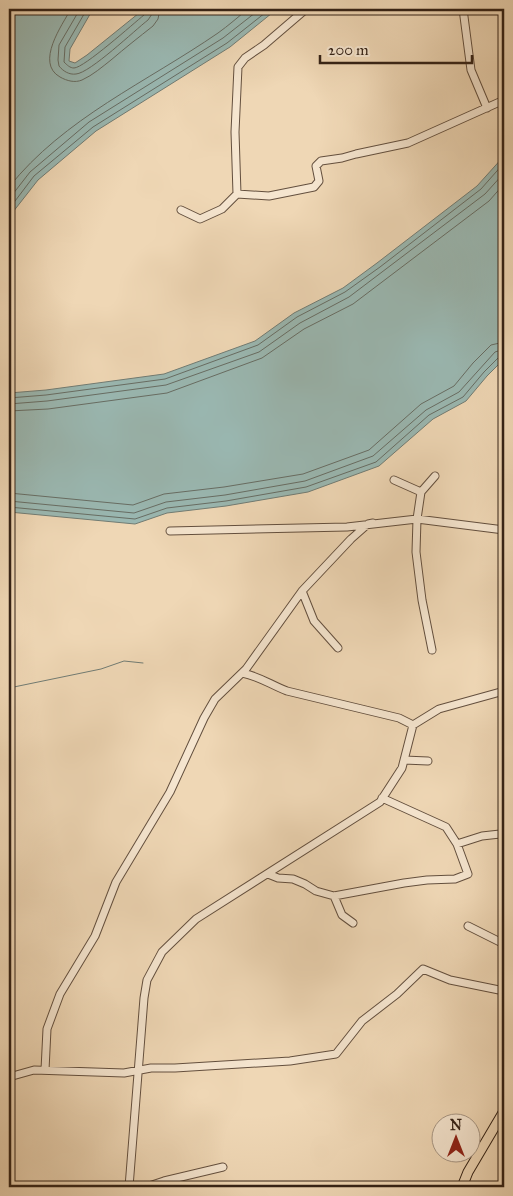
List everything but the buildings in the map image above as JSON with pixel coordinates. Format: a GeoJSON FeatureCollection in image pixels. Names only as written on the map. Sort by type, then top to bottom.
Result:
{"type":"FeatureCollection","features":[{"type":"Feature","properties":{"kind":"main road"},"geometry":{"type":"LineString","coordinates":[[462,1187],[468,1172],[504,1111]]}},
{"type":"Feature","properties":{"kind":"street"},"geometry":{"type":"LineString","coordinates":[[181,210],[200,218],[222,209],[237,194],[237,137],[235,132],[238,67],[245,58],[259,49],[306,9]]}},
{"type":"Feature","properties":{"kind":"street"},"geometry":{"type":"LineString","coordinates":[[463,9],[471,70],[487,108]]}},
{"type":"Feature","properties":{"kind":"street"},"geometry":{"type":"LineString","coordinates":[[237,194],[269,196],[314,187],[319,181],[316,166],[321,161],[408,143],[504,100]]}},
{"type":"Feature","properties":{"kind":"street"},"geometry":{"type":"LineString","coordinates":[[432,650],[422,600],[416,552],[420,492],[435,476]]}},
{"type":"Feature","properties":{"kind":"street"},"geometry":{"type":"LineString","coordinates":[[394,480],[420,492]]}},
{"type":"Feature","properties":{"kind":"street"},"geometry":{"type":"LineString","coordinates":[[170,531],[346,527],[373,522],[417,519],[504,530]]}},
{"type":"Feature","properties":{"kind":"street"},"geometry":{"type":"LineString","coordinates":[[44,1070],[47,1029],[60,994],[95,936],[116,882],[170,792],[215,699],[242,673],[302,591],[351,539],[373,522]]}},
{"type":"Feature","properties":{"kind":"street"},"geometry":{"type":"LineString","coordinates":[[302,591],[314,621],[338,648]]}},
{"type":"Feature","properties":{"kind":"street"},"geometry":{"type":"LineString","coordinates":[[242,673],[257,676],[275,687],[287,691],[398,718],[413,725]]}},
{"type":"Feature","properties":{"kind":"street"},"geometry":{"type":"LineString","coordinates":[[129,1187],[147,980],[162,952],[196,919],[380,802],[402,768],[413,725],[439,709],[504,690]]}},
{"type":"Feature","properties":{"kind":"street"},"geometry":{"type":"LineString","coordinates":[[404,760],[428,761]]}},
{"type":"Feature","properties":{"kind":"street"},"geometry":{"type":"LineString","coordinates":[[268,874],[278,878],[293,879],[316,891],[334,896],[404,883],[455,879],[468,874],[457,844],[446,828],[382,798]]}},
{"type":"Feature","properties":{"kind":"street"},"geometry":{"type":"LineString","coordinates":[[457,844],[482,836],[500,834]]}},
{"type":"Feature","properties":{"kind":"street"},"geometry":{"type":"LineString","coordinates":[[334,896],[342,915],[353,923]]}},
{"type":"Feature","properties":{"kind":"street"},"geometry":{"type":"LineString","coordinates":[[468,926],[504,944]]}},
{"type":"Feature","properties":{"kind":"street"},"geometry":{"type":"LineString","coordinates":[[9,1077],[34,1070],[124,1073],[151,1068],[290,1061],[336,1054],[362,1021],[397,994],[423,969],[450,980],[504,991]]}},
{"type":"Feature","properties":{"kind":"street"},"geometry":{"type":"LineString","coordinates":[[146,1187],[223,1167]]}},
{"type":"Feature","properties":{"kind":"water"},"geometry":{"type":"Polygon","coordinates":[[[9,9],[93,9],[70,49],[69,61],[75,63],[144,9],[277,9],[230,47],[96,131],[38,180],[9,217],[9,9]]]}},
{"type":"Feature","properties":{"kind":"water"},"geometry":{"type":"Polygon","coordinates":[[[504,156],[504,359],[466,401],[433,419],[379,466],[308,492],[226,506],[167,513],[135,524],[9,512],[9,393],[46,390],[164,374],[255,341],[294,313],[343,288],[377,263],[477,186],[504,156]]]}},
{"type":"Feature","properties":{"kind":"waterway"},"geometry":{"type":"LineString","coordinates":[[9,688],[101,669],[124,661],[143,663]]}}]}
